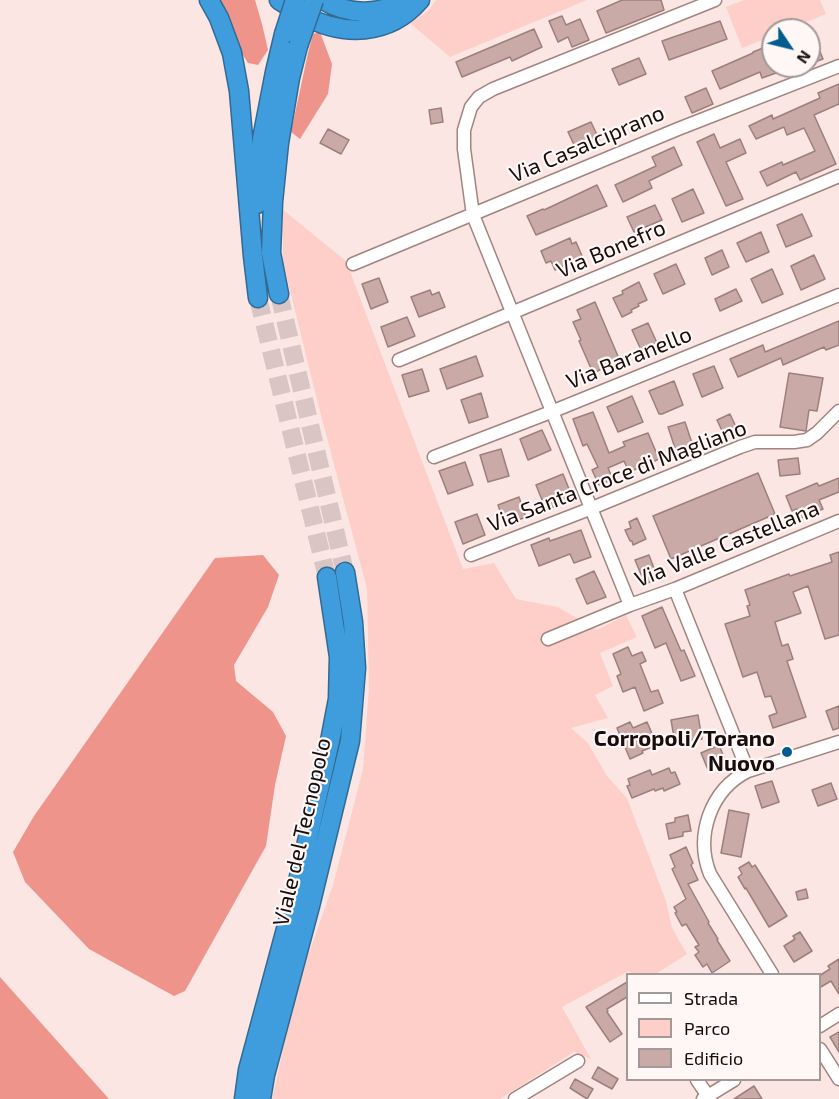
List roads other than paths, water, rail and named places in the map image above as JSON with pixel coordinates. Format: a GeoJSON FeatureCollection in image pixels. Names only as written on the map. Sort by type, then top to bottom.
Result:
{"type":"FeatureCollection","features":[{"type":"Feature","properties":{"kind":"highway"},"geometry":{"type":"LineString","coordinates":[[209,0],[219,18],[232,53],[239,91],[258,298]]}},
{"type":"Feature","properties":{"kind":"highway"},"geometry":{"type":"LineString","coordinates":[[279,0],[304,16],[345,30],[382,26],[399,20],[420,0]]}},
{"type":"Feature","properties":{"kind":"highway"},"geometry":{"type":"LineString","coordinates":[[279,294],[271,253],[273,202],[279,144],[290,78],[295,0]]}},
{"type":"Feature","properties":{"kind":"highway"},"geometry":{"type":"LineString","coordinates":[[253,256],[262,139],[275,72],[314,0]]}},
{"type":"Feature","properties":{"kind":"highway"},"geometry":{"type":"LineString","coordinates":[[323,0],[363,12],[390,8],[404,0]]}},
{"type":"Feature","properties":{"kind":"highway","name":"Viale del Tecnopolo"},"geometry":{"type":"LineString","coordinates":[[244,1099],[257,1073],[310,906],[350,741],[356,668],[353,622],[345,572]]}},
{"type":"Feature","properties":{"kind":"highway","name":"Viale del Tecnopolo"},"geometry":{"type":"LineString","coordinates":[[261,1099],[257,1073],[338,699],[339,657],[327,577]]}},
{"type":"Feature","properties":{"kind":"street","name":"Via Valle Castellana"},"geometry":{"type":"LineString","coordinates":[[630,605],[474,215],[463,134],[471,106],[479,97],[493,89],[715,0]]}},
{"type":"Feature","properties":{"kind":"street","name":"Via Casalciprano"},"geometry":{"type":"LineString","coordinates":[[353,264],[678,129],[839,66]]}},
{"type":"Feature","properties":{"kind":"street","name":"Via Bonefro"},"geometry":{"type":"LineString","coordinates":[[399,360],[839,176]]}},
{"type":"Feature","properties":{"kind":"street","name":"Via Baranello"},"geometry":{"type":"LineString","coordinates":[[434,457],[552,412],[839,295]]}},
{"type":"Feature","properties":{"kind":"street","name":"Via Santa Croce di Magliano"},"geometry":{"type":"LineString","coordinates":[[471,555],[753,442],[807,440],[839,411]]}},
{"type":"Feature","properties":{"kind":"street","name":"Via Valle Castellana"},"geometry":{"type":"LineString","coordinates":[[548,639],[839,521]]}},
{"type":"Feature","properties":{"kind":"street"},"geometry":{"type":"LineString","coordinates":[[675,589],[748,771]]}},
{"type":"Feature","properties":{"kind":"street"},"geometry":{"type":"LineString","coordinates":[[771,973],[710,874],[703,846],[708,822],[717,799],[732,780],[748,771],[839,742]]}},
{"type":"Feature","properties":{"kind":"street"},"geometry":{"type":"LineString","coordinates":[[821,1025],[839,1014]]}},
{"type":"Feature","properties":{"kind":"street"},"geometry":{"type":"LineString","coordinates":[[821,1052],[839,1078]]}},
{"type":"Feature","properties":{"kind":"street"},"geometry":{"type":"LineString","coordinates":[[515,1099],[578,1061]]}},
{"type":"Feature","properties":{"kind":"street"},"geometry":{"type":"LineString","coordinates":[[698,1081],[707,1098],[732,1081]]}},
{"type":"Feature","properties":{"kind":"tunnel"},"geometry":{"type":"LineString","coordinates":[[279,294],[345,572]]}},
{"type":"Feature","properties":{"kind":"tunnel"},"geometry":{"type":"LineString","coordinates":[[258,298],[327,577]]}},
{"type":"Feature","properties":{"kind":"place","name":"Corropoli/Torano Nuovo"},"geometry":{"type":"Point","coordinates":[787,752]}}]}
